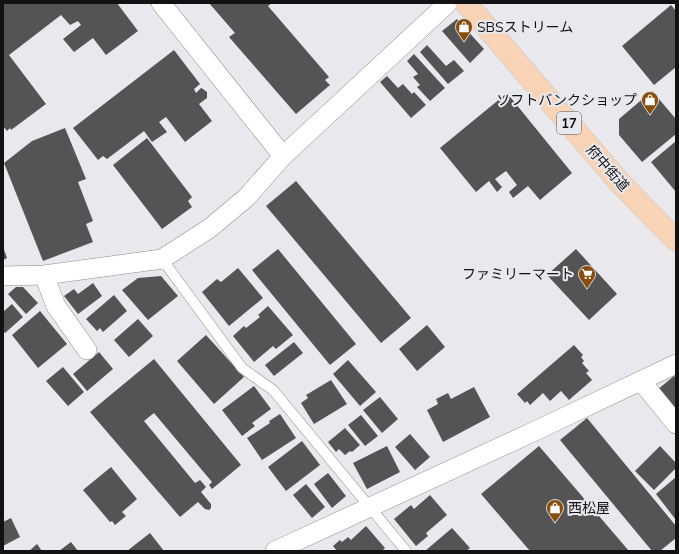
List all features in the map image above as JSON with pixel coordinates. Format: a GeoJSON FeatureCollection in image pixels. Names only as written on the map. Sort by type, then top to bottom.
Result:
{"type":"FeatureCollection","features":[{"type":"Feature","properties":{"kind":"main road","name":"府中街道"},"geometry":{"type":"LineString","coordinates":[[466,3],[622,184],[676,240]]}},
{"type":"Feature","properties":{"kind":"street"},"geometry":{"type":"LineString","coordinates":[[162,3],[283,156]]}},
{"type":"Feature","properties":{"kind":"street"},"geometry":{"type":"LineString","coordinates":[[3,276],[44,275],[162,260],[210,228],[248,197],[283,156],[448,3]]}},
{"type":"Feature","properties":{"kind":"street"},"geometry":{"type":"LineString","coordinates":[[44,275],[56,306],[87,350]]}},
{"type":"Feature","properties":{"kind":"street"},"geometry":{"type":"LineString","coordinates":[[275,551],[676,364]]}},
{"type":"Feature","properties":{"kind":"street"},"geometry":{"type":"LineString","coordinates":[[641,381],[676,424]]}},
{"type":"Feature","properties":{"kind":"lane"},"geometry":{"type":"LineString","coordinates":[[162,260],[242,368],[273,390],[406,551]]}},
{"type":"Feature","properties":{"kind":"building"},"geometry":{"type":"Polygon","coordinates":[[[3,3],[117,3],[138,31],[106,55],[93,38],[74,52],[63,39],[81,25],[78,21],[70,25],[61,15],[9,55],[46,104],[11,130],[10,128],[7,131],[3,126],[3,3]]]}},
{"type":"Feature","properties":{"kind":"building"},"geometry":{"type":"Polygon","coordinates":[[[209,3],[272,3],[268,6],[329,77],[325,80],[330,85],[296,114],[229,37],[235,33],[209,3]]]}},
{"type":"Feature","properties":{"kind":"building"},"geometry":{"type":"Polygon","coordinates":[[[671,5],[676,11],[676,67],[654,85],[622,46],[671,5]]]}},
{"type":"Feature","properties":{"kind":"building"},"geometry":{"type":"Polygon","coordinates":[[[457,19],[484,49],[470,63],[442,31],[457,19]]]}},
{"type":"Feature","properties":{"kind":"building"},"geometry":{"type":"Polygon","coordinates":[[[427,45],[446,66],[454,60],[464,71],[448,84],[420,52],[427,45]]]}},
{"type":"Feature","properties":{"kind":"building"},"geometry":{"type":"Polygon","coordinates":[[[174,50],[200,84],[194,89],[196,93],[201,88],[207,92],[207,98],[199,104],[212,121],[185,142],[166,117],[159,122],[167,132],[152,142],[144,131],[107,159],[103,156],[98,160],[73,128],[174,50]]]}},
{"type":"Feature","properties":{"kind":"building"},"geometry":{"type":"Polygon","coordinates":[[[414,54],[445,88],[430,101],[417,87],[420,85],[413,77],[418,74],[407,61],[414,54]]]}},
{"type":"Feature","properties":{"kind":"building"},"geometry":{"type":"Polygon","coordinates":[[[387,76],[398,88],[403,84],[412,94],[414,92],[426,105],[411,118],[380,82],[387,76]]]}},
{"type":"Feature","properties":{"kind":"building"},"geometry":{"type":"Polygon","coordinates":[[[652,91],[676,119],[676,134],[642,162],[619,135],[619,119],[652,91]]]}},
{"type":"Feature","properties":{"kind":"building"},"geometry":{"type":"Polygon","coordinates":[[[507,93],[572,173],[540,200],[528,186],[513,198],[509,192],[517,185],[506,171],[495,179],[502,187],[497,192],[489,181],[476,192],[440,148],[507,93]]]}},
{"type":"Feature","properties":{"kind":"building"},"geometry":{"type":"Polygon","coordinates":[[[65,128],[86,179],[78,182],[93,221],[86,224],[93,242],[43,261],[4,163],[32,141],[65,128]]]}},
{"type":"Feature","properties":{"kind":"building"},"geometry":{"type":"Polygon","coordinates":[[[147,138],[192,197],[188,201],[192,207],[162,229],[113,165],[147,138]]]}},
{"type":"Feature","properties":{"kind":"building"},"geometry":{"type":"Polygon","coordinates":[[[676,141],[676,192],[651,162],[676,141]]]}},
{"type":"Feature","properties":{"kind":"building"},"geometry":{"type":"Polygon","coordinates":[[[296,181],[411,318],[381,343],[266,206],[296,181]]]}},
{"type":"Feature","properties":{"kind":"building"},"geometry":{"type":"Polygon","coordinates":[[[3,247],[7,258],[3,260],[3,247]]]}},
{"type":"Feature","properties":{"kind":"building"},"geometry":{"type":"Polygon","coordinates":[[[278,249],[356,344],[330,365],[252,270],[278,249]]]}},
{"type":"Feature","properties":{"kind":"building","name":"ファミリーマート"},"geometry":{"type":"Polygon","coordinates":[[[576,249],[617,294],[589,320],[547,275],[576,249]]]}},
{"type":"Feature","properties":{"kind":"building"},"geometry":{"type":"Polygon","coordinates":[[[238,268],[263,298],[229,326],[202,292],[217,279],[221,282],[238,268]]]}},
{"type":"Feature","properties":{"kind":"building"},"geometry":{"type":"Polygon","coordinates":[[[161,276],[178,296],[148,320],[122,290],[138,278],[161,276]]]}},
{"type":"Feature","properties":{"kind":"building"},"geometry":{"type":"Polygon","coordinates":[[[93,283],[102,296],[78,314],[64,296],[74,289],[78,294],[93,283]]]}},
{"type":"Feature","properties":{"kind":"building"},"geometry":{"type":"Polygon","coordinates":[[[16,287],[23,287],[38,303],[26,314],[8,294],[16,287]]]}},
{"type":"Feature","properties":{"kind":"building"},"geometry":{"type":"Polygon","coordinates":[[[114,295],[127,311],[103,332],[100,328],[97,331],[86,319],[114,295]]]}},
{"type":"Feature","properties":{"kind":"building"},"geometry":{"type":"Polygon","coordinates":[[[12,304],[23,317],[5,333],[3,331],[3,312],[12,304]]]}},
{"type":"Feature","properties":{"kind":"building"},"geometry":{"type":"Polygon","coordinates":[[[268,306],[293,335],[276,349],[273,346],[254,362],[233,336],[244,326],[246,328],[260,317],[258,315],[268,306]]]}},
{"type":"Feature","properties":{"kind":"building"},"geometry":{"type":"Polygon","coordinates":[[[40,311],[67,344],[38,368],[12,335],[40,311]]]}},
{"type":"Feature","properties":{"kind":"building"},"geometry":{"type":"Polygon","coordinates":[[[138,319],[153,336],[129,357],[114,340],[138,319]]]}},
{"type":"Feature","properties":{"kind":"building"},"geometry":{"type":"Polygon","coordinates":[[[427,325],[445,347],[417,371],[399,349],[427,325]]]}},
{"type":"Feature","properties":{"kind":"building"},"geometry":{"type":"Polygon","coordinates":[[[206,335],[244,377],[214,404],[177,361],[206,335]]]}},
{"type":"Feature","properties":{"kind":"building"},"geometry":{"type":"Polygon","coordinates":[[[294,342],[303,353],[274,376],[265,365],[294,342]]]}},
{"type":"Feature","properties":{"kind":"building"},"geometry":{"type":"Polygon","coordinates":[[[574,345],[583,355],[581,357],[584,361],[582,363],[589,371],[586,373],[592,380],[569,400],[561,391],[550,401],[543,393],[530,405],[527,401],[525,403],[517,394],[574,345]]]}},
{"type":"Feature","properties":{"kind":"building"},"geometry":{"type":"Polygon","coordinates":[[[99,352],[113,369],[87,391],[73,374],[99,352]]]}},
{"type":"Feature","properties":{"kind":"building"},"geometry":{"type":"Polygon","coordinates":[[[154,359],[241,465],[212,489],[209,485],[212,482],[154,413],[144,421],[195,483],[200,480],[206,487],[201,492],[211,504],[211,508],[209,510],[205,509],[198,502],[180,517],[90,412],[154,359]]]}},
{"type":"Feature","properties":{"kind":"building"},"geometry":{"type":"Polygon","coordinates":[[[348,360],[376,392],[360,406],[333,374],[348,360]]]}},
{"type":"Feature","properties":{"kind":"building"},"geometry":{"type":"Polygon","coordinates":[[[63,367],[84,392],[68,406],[46,381],[63,367]]]}},
{"type":"Feature","properties":{"kind":"building"},"geometry":{"type":"Polygon","coordinates":[[[674,376],[676,378],[676,414],[657,390],[674,376]]]}},
{"type":"Feature","properties":{"kind":"building"},"geometry":{"type":"Polygon","coordinates":[[[331,380],[347,404],[314,424],[301,403],[308,398],[306,395],[331,380]]]}},
{"type":"Feature","properties":{"kind":"building"},"geometry":{"type":"Polygon","coordinates":[[[254,386],[271,409],[252,423],[255,426],[242,436],[222,410],[254,386]]]}},
{"type":"Feature","properties":{"kind":"building"},"geometry":{"type":"Polygon","coordinates":[[[474,387],[490,417],[443,442],[427,410],[438,404],[436,399],[448,393],[451,399],[474,387]]]}},
{"type":"Feature","properties":{"kind":"building"},"geometry":{"type":"Polygon","coordinates":[[[380,397],[398,419],[382,433],[363,410],[380,397]]]}},
{"type":"Feature","properties":{"kind":"building"},"geometry":{"type":"Polygon","coordinates":[[[280,414],[296,438],[262,460],[247,438],[270,423],[269,421],[280,414]]]}},
{"type":"Feature","properties":{"kind":"building"},"geometry":{"type":"Polygon","coordinates":[[[361,415],[378,436],[365,446],[348,425],[361,415]]]}},
{"type":"Feature","properties":{"kind":"building"},"geometry":{"type":"Polygon","coordinates":[[[587,418],[676,526],[676,538],[660,551],[652,551],[560,440],[587,418]]]}},
{"type":"Feature","properties":{"kind":"building"},"geometry":{"type":"Polygon","coordinates":[[[345,428],[360,445],[352,452],[350,451],[345,455],[339,449],[336,452],[328,442],[345,428]]]}},
{"type":"Feature","properties":{"kind":"building"},"geometry":{"type":"Polygon","coordinates":[[[410,434],[430,457],[415,470],[395,447],[410,434]]]}},
{"type":"Feature","properties":{"kind":"building"},"geometry":{"type":"Polygon","coordinates":[[[302,441],[320,465],[286,491],[268,467],[302,441]]]}},
{"type":"Feature","properties":{"kind":"building"},"geometry":{"type":"Polygon","coordinates":[[[387,446],[400,472],[367,489],[353,463],[387,446]]]}},
{"type":"Feature","properties":{"kind":"building","name":"西松屋"},"geometry":{"type":"Polygon","coordinates":[[[539,446],[629,551],[530,551],[481,494],[539,446]]]}},
{"type":"Feature","properties":{"kind":"building"},"geometry":{"type":"Polygon","coordinates":[[[660,446],[676,463],[676,468],[654,490],[635,471],[660,446]]]}},
{"type":"Feature","properties":{"kind":"building"},"geometry":{"type":"Polygon","coordinates":[[[111,467],[137,499],[122,512],[126,516],[115,525],[112,521],[110,522],[83,490],[111,467]]]}},
{"type":"Feature","properties":{"kind":"building"},"geometry":{"type":"Polygon","coordinates":[[[328,473],[346,496],[332,508],[314,484],[328,473]]]}},
{"type":"Feature","properties":{"kind":"building"},"geometry":{"type":"Polygon","coordinates":[[[676,477],[676,520],[656,494],[676,477]]]}},
{"type":"Feature","properties":{"kind":"building"},"geometry":{"type":"Polygon","coordinates":[[[306,484],[325,507],[312,518],[293,495],[306,484]]]}},
{"type":"Feature","properties":{"kind":"building"},"geometry":{"type":"Polygon","coordinates":[[[430,495],[447,515],[426,533],[428,536],[416,546],[394,519],[411,505],[414,509],[430,495]]]}},
{"type":"Feature","properties":{"kind":"building"},"geometry":{"type":"Polygon","coordinates":[[[11,518],[20,537],[3,546],[3,522],[11,518]]]}},
{"type":"Feature","properties":{"kind":"building"},"geometry":{"type":"Polygon","coordinates":[[[366,526],[385,548],[382,551],[337,551],[333,546],[340,540],[342,542],[348,537],[351,540],[366,526]]]}},
{"type":"Feature","properties":{"kind":"building"},"geometry":{"type":"Polygon","coordinates":[[[452,528],[470,548],[466,551],[425,551],[452,528]]]}},
{"type":"Feature","properties":{"kind":"building"},"geometry":{"type":"Polygon","coordinates":[[[150,533],[164,551],[127,551],[150,533]]]}},
{"type":"Feature","properties":{"kind":"building"},"geometry":{"type":"Polygon","coordinates":[[[71,542],[78,551],[59,551],[71,542]]]}},
{"type":"Feature","properties":{"kind":"building"},"geometry":{"type":"Polygon","coordinates":[[[37,544],[42,551],[29,551],[37,544]]]}},
{"type":"Feature","properties":{"kind":"place","name":"SBSストリーム"},"geometry":{"type":"Point","coordinates":[464,42]}},
{"type":"Feature","properties":{"kind":"place","name":"ソフトバンクショップ"},"geometry":{"type":"Point","coordinates":[650,115]}},
{"type":"Feature","properties":{"kind":"place","name":"ファミリーマート"},"geometry":{"type":"Point","coordinates":[587,289]}},
{"type":"Feature","properties":{"kind":"place","name":"西松屋"},"geometry":{"type":"Point","coordinates":[555,523]}}]}
